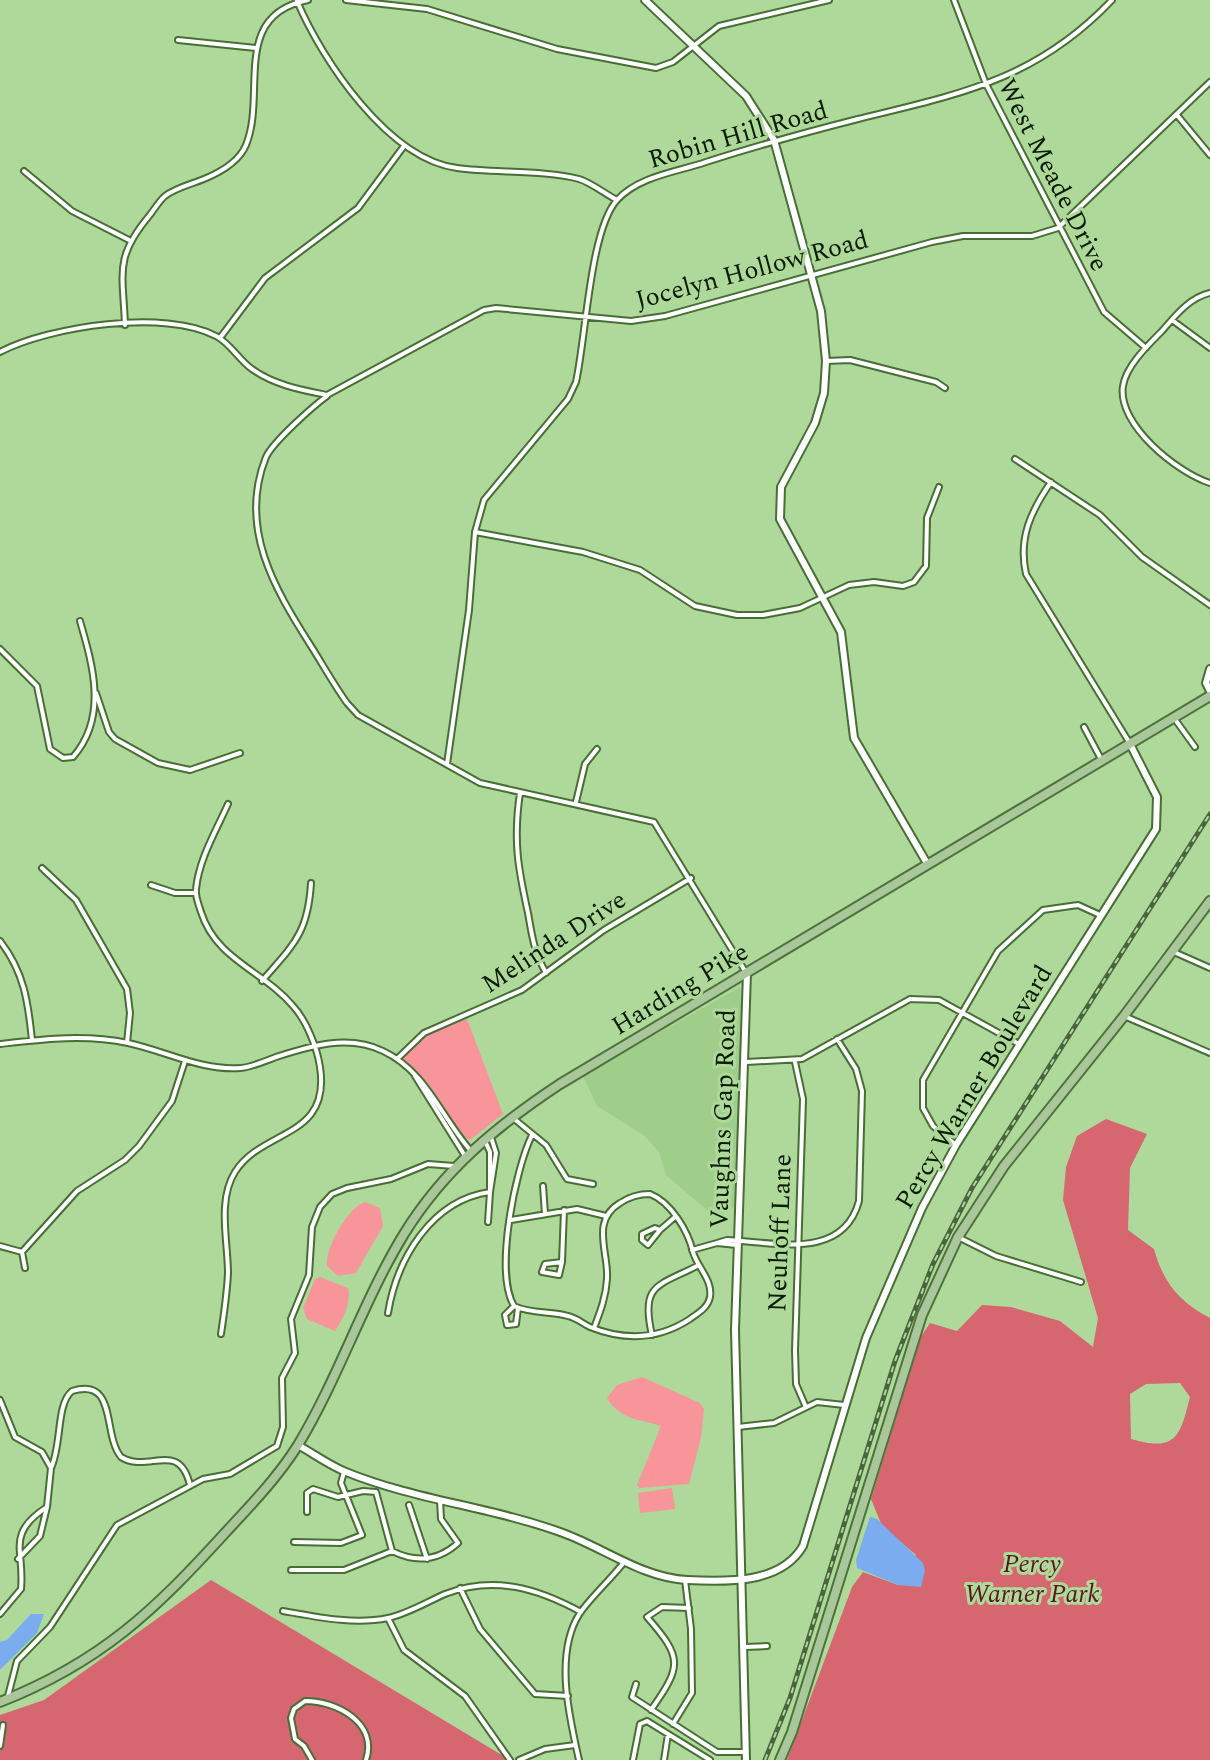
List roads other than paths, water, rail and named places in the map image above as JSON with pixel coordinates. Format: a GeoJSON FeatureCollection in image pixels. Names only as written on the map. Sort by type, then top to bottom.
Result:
{"type":"FeatureCollection","features":[{"type":"Feature","properties":{"kind":"main road","name":"Harding Pike"},"geometry":{"type":"LineString","coordinates":[[4,1700],[88,1659],[148,1615],[254,1501],[298,1445],[397,1245],[423,1206],[486,1136],[512,1116],[1210,694]]}},
{"type":"Feature","properties":{"kind":"main road"},"geometry":{"type":"LineString","coordinates":[[780,1760],[792,1732],[922,1315],[958,1237],[1004,1166],[1174,952],[1210,901]]}},
{"type":"Feature","properties":{"kind":"street"},"geometry":{"type":"LineString","coordinates":[[125,325],[122,265],[129,240],[165,196],[218,172],[241,154],[251,119],[256,48],[276,14],[297,1],[308,0]]}},
{"type":"Feature","properties":{"kind":"street"},"geometry":{"type":"LineString","coordinates":[[346,0],[427,9],[529,42],[649,67],[673,62],[719,26],[829,0]]}},
{"type":"Feature","properties":{"kind":"street"},"geometry":{"type":"LineString","coordinates":[[645,0],[746,96],[774,140],[812,274],[824,328],[826,361],[824,393],[815,423],[781,487],[778,503],[780,519],[825,598],[846,652],[854,738],[928,865]]}},
{"type":"Feature","properties":{"kind":"street","name":"West Meade Drive"},"geometry":{"type":"LineString","coordinates":[[954,0],[986,84],[1104,312],[1146,348]]}},
{"type":"Feature","properties":{"kind":"street","name":"Robin Hill Road"},"geometry":{"type":"LineString","coordinates":[[447,764],[469,610],[475,532],[484,500],[568,399],[576,382],[598,234],[617,200],[643,181],[774,140],[946,99],[986,84],[1053,51],[1084,28],[1112,0]]}},
{"type":"Feature","properties":{"kind":"street"},"geometry":{"type":"LineString","coordinates":[[297,1],[315,42],[364,106],[404,146],[433,162],[454,168],[580,179],[617,200]]}},
{"type":"Feature","properties":{"kind":"street"},"geometry":{"type":"LineString","coordinates":[[178,40],[256,48]]}},
{"type":"Feature","properties":{"kind":"street"},"geometry":{"type":"LineString","coordinates":[[1058,228],[1210,82]]}},
{"type":"Feature","properties":{"kind":"street"},"geometry":{"type":"LineString","coordinates":[[1177,115],[1210,155]]}},
{"type":"Feature","properties":{"kind":"street"},"geometry":{"type":"LineString","coordinates":[[220,338],[265,278],[358,208],[404,146]]}},
{"type":"Feature","properties":{"kind":"street"},"geometry":{"type":"LineString","coordinates":[[24,171],[72,211],[129,240]]}},
{"type":"Feature","properties":{"kind":"street","name":"Jocelyn Hollow Road"},"geometry":{"type":"LineString","coordinates":[[327,395],[484,310],[631,321],[665,316],[953,237],[1032,236],[1058,228]]}},
{"type":"Feature","properties":{"kind":"street"},"geometry":{"type":"LineString","coordinates":[[1210,293],[1192,300],[1146,348],[1125,377],[1122,390],[1129,412],[1149,441],[1180,471],[1210,483]]}},
{"type":"Feature","properties":{"kind":"street"},"geometry":{"type":"LineString","coordinates":[[1172,320],[1210,348]]}},
{"type":"Feature","properties":{"kind":"street"},"geometry":{"type":"LineString","coordinates":[[0,352],[55,331],[125,325],[193,326],[220,338],[251,369],[280,383],[327,395]]}},
{"type":"Feature","properties":{"kind":"street"},"geometry":{"type":"LineString","coordinates":[[826,361],[850,360],[936,382],[945,388]]}},
{"type":"Feature","properties":{"kind":"street","name":"Vaughns Gap Road"},"geometry":{"type":"LineString","coordinates":[[327,395],[267,455],[256,503],[257,536],[265,568],[347,703],[358,715],[480,783],[576,802],[654,822],[747,973],[735,1330],[745,1647],[745,1758],[717,1752],[651,1710],[632,1697],[636,1684]]}},
{"type":"Feature","properties":{"kind":"street"},"geometry":{"type":"LineString","coordinates":[[1015,459],[1100,515],[1133,549],[1210,605]]}},
{"type":"Feature","properties":{"kind":"street"},"geometry":{"type":"LineString","coordinates":[[1051,482],[1026,526],[1023,542],[1026,574],[1129,742]]}},
{"type":"Feature","properties":{"kind":"street"},"geometry":{"type":"LineString","coordinates":[[475,532],[583,552],[640,570],[685,602],[720,612],[763,615],[800,608],[849,585],[874,582],[903,586],[921,576],[926,566],[927,518],[939,487]]}},
{"type":"Feature","properties":{"kind":"street"},"geometry":{"type":"LineString","coordinates":[[0,649],[37,686],[50,749],[63,758],[73,757],[88,732],[96,676],[80,621]]}},
{"type":"Feature","properties":{"kind":"street"},"geometry":{"type":"LineString","coordinates":[[1210,669],[1206,683],[1210,694]]}},
{"type":"Feature","properties":{"kind":"street"},"geometry":{"type":"LineString","coordinates":[[95,690],[109,732],[115,739],[158,763],[190,770],[240,753]]}},
{"type":"Feature","properties":{"kind":"street"},"geometry":{"type":"LineString","coordinates":[[1174,718],[1195,747]]}},
{"type":"Feature","properties":{"kind":"street"},"geometry":{"type":"LineString","coordinates":[[1084,727],[1101,759]]}},
{"type":"Feature","properties":{"kind":"street","name":"Percy Warner Boulevard"},"geometry":{"type":"LineString","coordinates":[[298,1445],[344,1472],[566,1534],[654,1574],[685,1580],[742,1579],[781,1570],[799,1554],[844,1405],[892,1273],[956,1145],[1156,829],[1159,813],[1154,788],[1129,742]]}},
{"type":"Feature","properties":{"kind":"street"},"geometry":{"type":"LineString","coordinates":[[576,802],[585,764],[597,749]]}},
{"type":"Feature","properties":{"kind":"street"},"geometry":{"type":"LineString","coordinates":[[521,793],[514,843],[530,940],[546,973]]}},
{"type":"Feature","properties":{"kind":"street"},"geometry":{"type":"LineString","coordinates":[[221,1334],[228,1276],[227,1193],[234,1173],[246,1160],[292,1132],[314,1110],[320,1097],[321,1083],[314,1046],[292,1003],[230,957],[207,931],[195,893],[201,862],[228,804]]}},
{"type":"Feature","properties":{"kind":"street"},"geometry":{"type":"LineString","coordinates":[[42,868],[76,900],[127,989],[127,1043]]}},
{"type":"Feature","properties":{"kind":"street","name":"Melinda Drive"},"geometry":{"type":"LineString","coordinates":[[397,1059],[424,1033],[500,1002],[615,923],[691,878]]}},
{"type":"Feature","properties":{"kind":"street"},"geometry":{"type":"LineString","coordinates":[[262,981],[295,942],[308,919],[311,883]]}},
{"type":"Feature","properties":{"kind":"street"},"geometry":{"type":"LineString","coordinates":[[151,885],[175,893],[195,893]]}},
{"type":"Feature","properties":{"kind":"street"},"geometry":{"type":"LineString","coordinates":[[956,1145],[933,1126],[923,1108],[923,1080],[998,951],[1043,910],[1078,905],[1102,916]]}},
{"type":"Feature","properties":{"kind":"street"},"geometry":{"type":"LineString","coordinates":[[0,941],[14,959],[26,986],[32,1040]]}},
{"type":"Feature","properties":{"kind":"street"},"geometry":{"type":"LineString","coordinates":[[1174,952],[1210,968]]}},
{"type":"Feature","properties":{"kind":"street"},"geometry":{"type":"LineString","coordinates":[[746,1062],[795,1062],[910,999],[939,1000],[1022,1045]]}},
{"type":"Feature","properties":{"kind":"street"},"geometry":{"type":"LineString","coordinates":[[1124,1016],[1210,1053]]}},
{"type":"Feature","properties":{"kind":"street"},"geometry":{"type":"LineString","coordinates":[[0,1044],[87,1036],[127,1043],[216,1068],[244,1068],[314,1046],[361,1044],[405,1065],[430,1091],[468,1154]]}},
{"type":"Feature","properties":{"kind":"street"},"geometry":{"type":"LineString","coordinates":[[692,1250],[717,1243],[799,1244],[827,1241],[843,1231],[855,1217],[859,1201],[862,1091],[856,1069],[837,1039]]}},
{"type":"Feature","properties":{"kind":"street"},"geometry":{"type":"LineString","coordinates":[[22,1252],[77,1191],[125,1160],[139,1146],[172,1101],[185,1061]]}},
{"type":"Feature","properties":{"kind":"street","name":"Neuhoff Lane"},"geometry":{"type":"LineString","coordinates":[[795,1062],[803,1099],[796,1384],[805,1405]]}},
{"type":"Feature","properties":{"kind":"street"},"geometry":{"type":"LineString","coordinates":[[512,1116],[548,1147],[565,1177],[579,1184],[593,1184]]}},
{"type":"Feature","properties":{"kind":"street"},"geometry":{"type":"LineString","coordinates":[[532,1135],[515,1179],[511,1220],[506,1280],[516,1307],[570,1316],[594,1328],[623,1336],[652,1335],[681,1325],[706,1305],[710,1287],[675,1217],[659,1198],[645,1194],[622,1201],[606,1216],[603,1250],[607,1281],[594,1328]]}},
{"type":"Feature","properties":{"kind":"street"},"geometry":{"type":"LineString","coordinates":[[486,1136],[496,1150],[488,1222]]}},
{"type":"Feature","properties":{"kind":"street"},"geometry":{"type":"LineString","coordinates":[[4,1700],[18,1659],[50,1627],[111,1531],[127,1517],[190,1485],[209,1477],[226,1476],[267,1455],[279,1442],[283,1423],[281,1383],[295,1353],[291,1316],[308,1279],[313,1224],[324,1201],[343,1189],[391,1179],[423,1165],[456,1166]]}},
{"type":"Feature","properties":{"kind":"street"},"geometry":{"type":"LineString","coordinates":[[543,1186],[545,1214]]}},
{"type":"Feature","properties":{"kind":"street"},"geometry":{"type":"LineString","coordinates":[[388,1313],[400,1271],[432,1222],[457,1201],[490,1192]]}},
{"type":"Feature","properties":{"kind":"street"},"geometry":{"type":"LineString","coordinates":[[511,1220],[564,1210],[585,1210],[606,1216]]}},
{"type":"Feature","properties":{"kind":"street"},"geometry":{"type":"LineString","coordinates":[[562,1262],[546,1263],[542,1272],[559,1275],[562,1262],[564,1210]]}},
{"type":"Feature","properties":{"kind":"street"},"geometry":{"type":"LineString","coordinates":[[660,1230],[656,1228],[643,1233],[642,1239],[648,1245],[675,1217]]}},
{"type":"Feature","properties":{"kind":"street"},"geometry":{"type":"LineString","coordinates":[[958,1237],[996,1256],[1081,1282]]}},
{"type":"Feature","properties":{"kind":"street"},"geometry":{"type":"LineString","coordinates":[[0,1246],[22,1252]]}},
{"type":"Feature","properties":{"kind":"street"},"geometry":{"type":"LineString","coordinates":[[22,1252],[25,1268]]}},
{"type":"Feature","properties":{"kind":"street"},"geometry":{"type":"LineString","coordinates":[[652,1335],[647,1311],[650,1295],[673,1276],[697,1266]]}},
{"type":"Feature","properties":{"kind":"street"},"geometry":{"type":"LineString","coordinates":[[18,1559],[40,1536],[51,1468],[60,1446],[62,1402],[72,1391],[89,1389],[99,1392],[107,1401],[109,1433],[121,1457],[135,1463],[156,1460],[180,1463],[190,1485]]}},
{"type":"Feature","properties":{"kind":"street"},"geometry":{"type":"LineString","coordinates":[[0,1400],[15,1437],[40,1450],[51,1468]]}},
{"type":"Feature","properties":{"kind":"street"},"geometry":{"type":"LineString","coordinates":[[738,1427],[774,1423],[805,1405],[830,1402],[844,1405]]}},
{"type":"Feature","properties":{"kind":"street"},"geometry":{"type":"LineString","coordinates":[[294,1542],[341,1543],[362,1535],[342,1486],[344,1472]]}},
{"type":"Feature","properties":{"kind":"street"},"geometry":{"type":"LineString","coordinates":[[307,1512],[310,1490],[320,1489],[338,1497],[363,1491],[376,1492],[392,1551]]}},
{"type":"Feature","properties":{"kind":"street"},"geometry":{"type":"LineString","coordinates":[[291,1570],[344,1570],[392,1551],[427,1559],[441,1556],[458,1543],[441,1519],[441,1498]]}},
{"type":"Feature","properties":{"kind":"street"},"geometry":{"type":"LineString","coordinates":[[409,1505],[427,1559]]}},
{"type":"Feature","properties":{"kind":"street"},"geometry":{"type":"LineString","coordinates":[[0,1614],[20,1591],[18,1543],[24,1528],[47,1507]]}},
{"type":"Feature","properties":{"kind":"street"},"geometry":{"type":"LineString","coordinates":[[579,1760],[568,1696],[568,1637],[581,1612],[625,1561]]}},
{"type":"Feature","properties":{"kind":"street"},"geometry":{"type":"LineString","coordinates":[[673,1724],[692,1693],[685,1580]]}},
{"type":"Feature","properties":{"kind":"street"},"geometry":{"type":"LineString","coordinates":[[283,1611],[339,1620],[388,1618],[460,1588],[506,1584],[550,1595],[581,1612]]}},
{"type":"Feature","properties":{"kind":"street"},"geometry":{"type":"LineString","coordinates":[[460,1588],[480,1629],[535,1694],[568,1696]]}},
{"type":"Feature","properties":{"kind":"street"},"geometry":{"type":"LineString","coordinates":[[651,1710],[674,1677],[672,1645],[647,1617],[662,1607],[689,1608]]}},
{"type":"Feature","properties":{"kind":"street"},"geometry":{"type":"LineString","coordinates":[[388,1618],[404,1650],[465,1696],[510,1760]]}},
{"type":"Feature","properties":{"kind":"street"},"geometry":{"type":"LineString","coordinates":[[745,1647],[767,1646]]}},
{"type":"Feature","properties":{"kind":"street"},"geometry":{"type":"LineString","coordinates":[[312,1760],[311,1754],[295,1739],[292,1728],[294,1709],[305,1701],[328,1704],[359,1722],[368,1737],[366,1760]]}},
{"type":"Feature","properties":{"kind":"street"},"geometry":{"type":"LineString","coordinates":[[633,1760],[643,1721],[710,1760]]}},
{"type":"Feature","properties":{"kind":"street"},"geometry":{"type":"LineString","coordinates":[[0,1746],[3,1725]]}},
{"type":"Feature","properties":{"kind":"street"},"geometry":{"type":"LineString","coordinates":[[664,1760],[666,1732]]}},
{"type":"Feature","properties":{"kind":"street"},"geometry":{"type":"LineString","coordinates":[[519,1760],[545,1749],[575,1745]]}},
{"type":"Feature","properties":{"kind":"water"},"geometry":{"type":"Polygon","coordinates":[[[870,1517],[877,1519],[923,1563],[925,1571],[921,1587],[898,1585],[857,1568],[856,1560],[870,1517]]]}},
{"type":"Feature","properties":{"kind":"water"},"geometry":{"type":"Polygon","coordinates":[[[31,1614],[44,1614],[37,1633],[0,1670],[0,1642],[7,1640],[31,1614]]]}},
{"type":"Feature","properties":{"kind":"railway"},"geometry":{"type":"LineString","coordinates":[[765,1760],[790,1698],[895,1361],[933,1264],[972,1188],[1210,814]]}},
{"type":"Feature","properties":{"kind":"park label","name":"Percy Warner Park"},"geometry":{"type":"Point","coordinates":[1032,1579]}}]}
